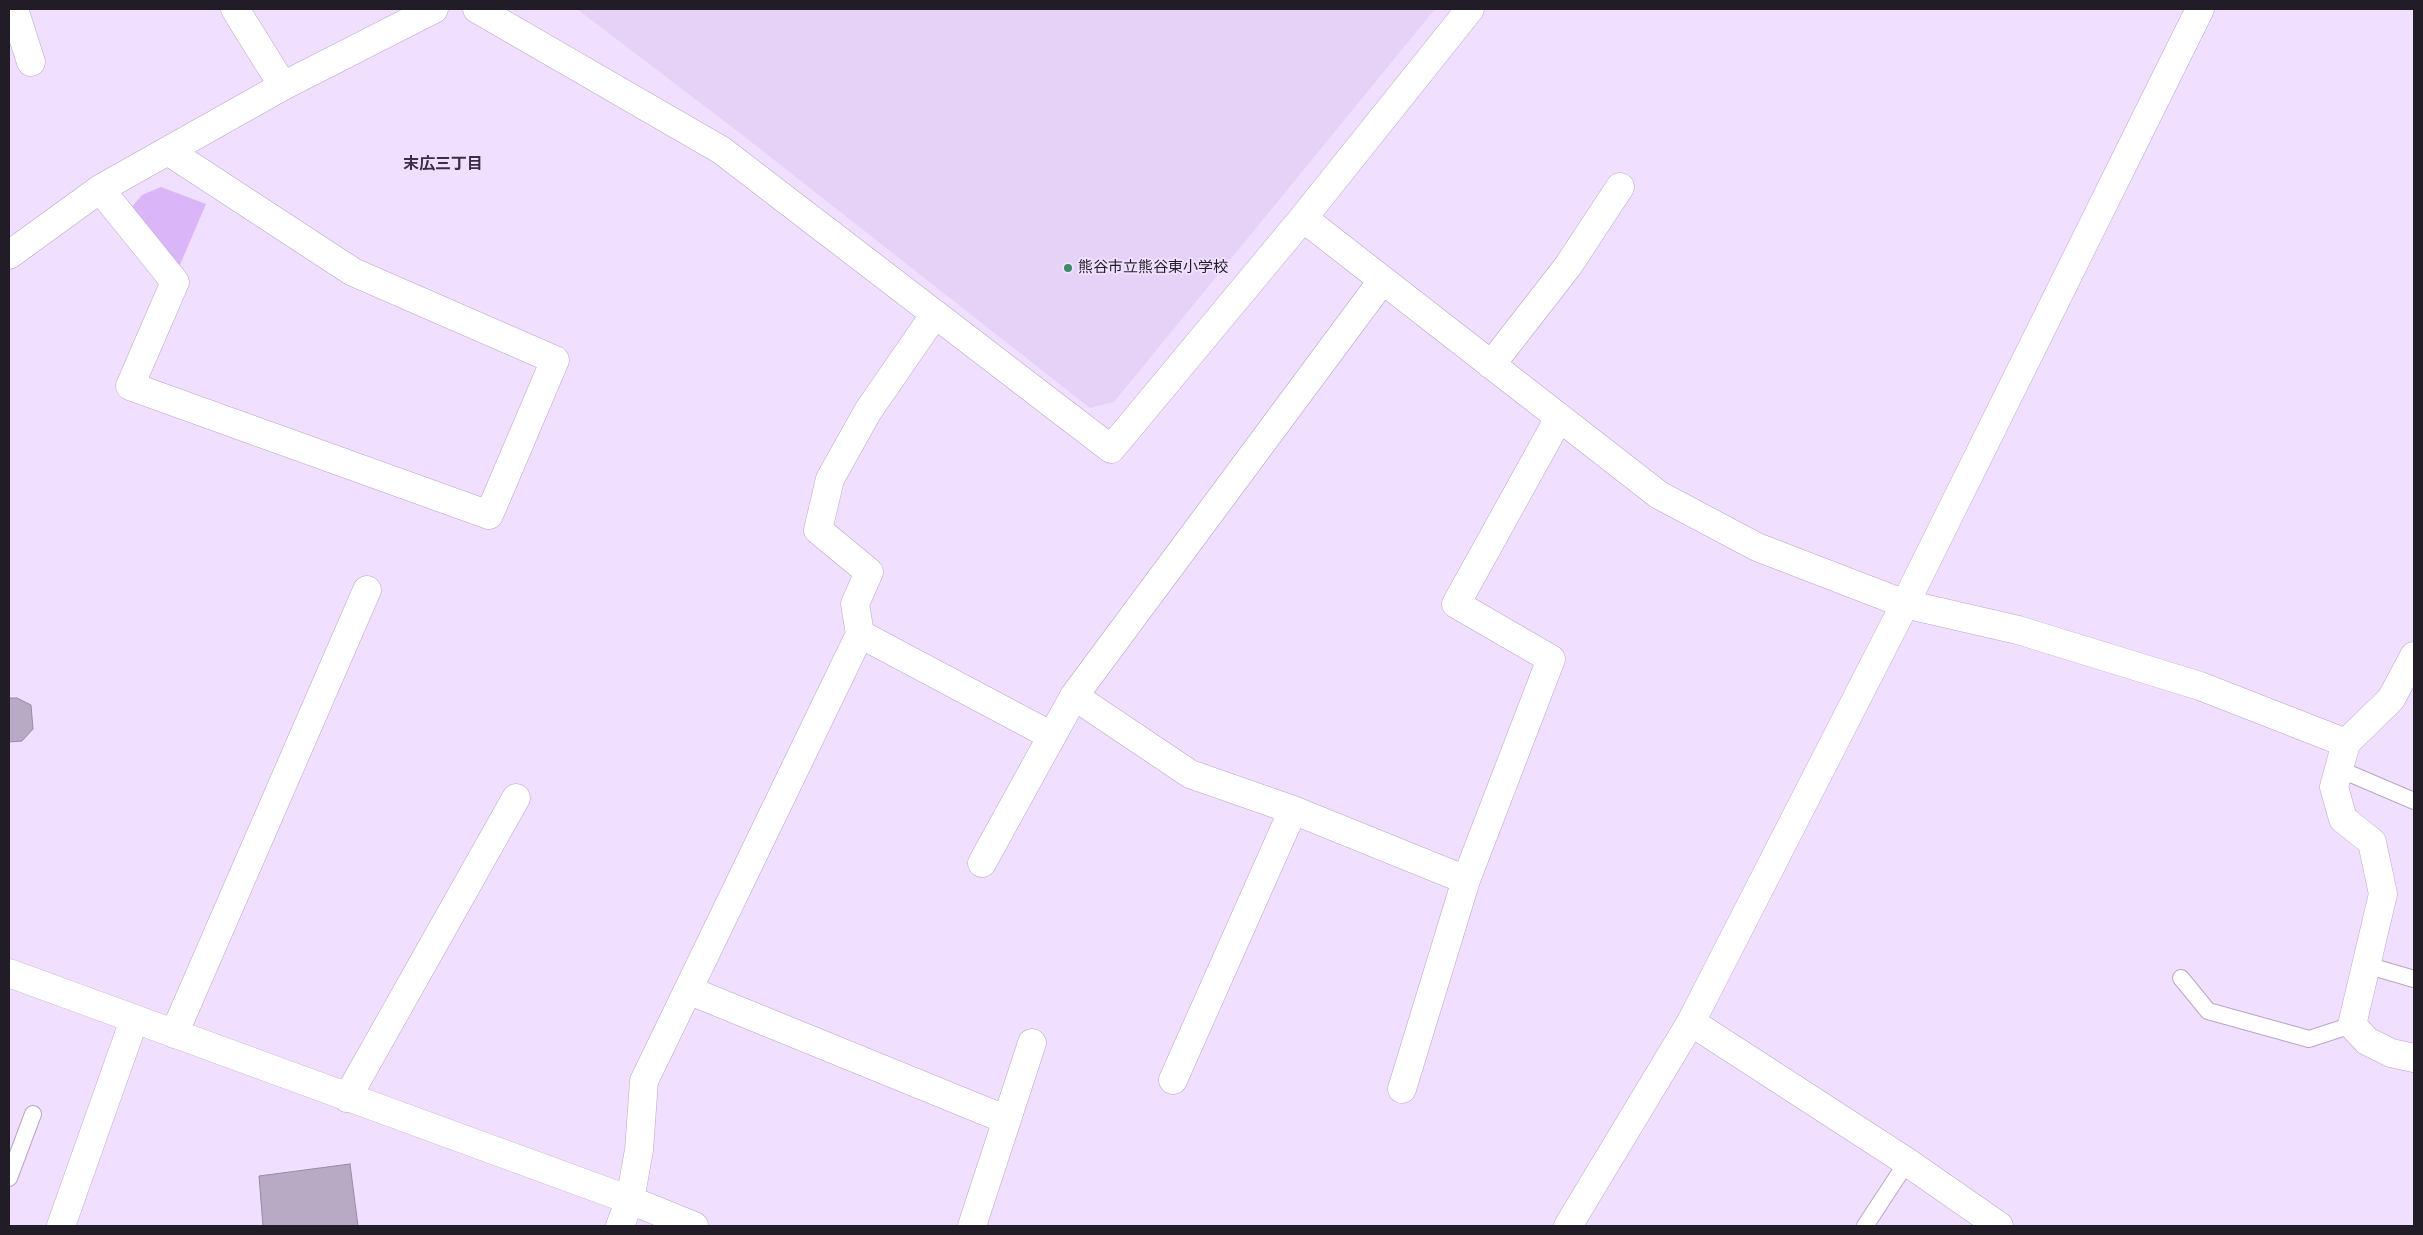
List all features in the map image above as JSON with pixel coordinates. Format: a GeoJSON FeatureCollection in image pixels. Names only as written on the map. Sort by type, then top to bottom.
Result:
{"type":"FeatureCollection","features":[{"type":"Feature","properties":{"kind":"street"},"geometry":{"type":"LineString","coordinates":[[14,9],[31,62]]}},
{"type":"Feature","properties":{"kind":"street"},"geometry":{"type":"LineString","coordinates":[[235,9],[283,86]]}},
{"type":"Feature","properties":{"kind":"street"},"geometry":{"type":"LineString","coordinates":[[9,255],[100,189],[283,86],[434,9]]}},
{"type":"Feature","properties":{"kind":"street"},"geometry":{"type":"LineString","coordinates":[[477,9],[721,150],[1111,449],[1303,218],[1470,9]]}},
{"type":"Feature","properties":{"kind":"street"},"geometry":{"type":"LineString","coordinates":[[1568,1226],[1690,1022],[1905,604],[2200,9]]}},
{"type":"Feature","properties":{"kind":"street"},"geometry":{"type":"LineString","coordinates":[[100,189],[175,282],[130,386],[489,515],[555,360],[353,272],[168,151]]}},
{"type":"Feature","properties":{"kind":"street"},"geometry":{"type":"LineString","coordinates":[[1491,365],[1568,266],[1620,187]]}},
{"type":"Feature","properties":{"kind":"street"},"geometry":{"type":"LineString","coordinates":[[1303,218],[1659,495],[1757,547],[1905,604],[2018,630],[2200,686],[2346,743]]}},
{"type":"Feature","properties":{"kind":"street"},"geometry":{"type":"LineString","coordinates":[[982,862],[1074,696],[1382,281]]}},
{"type":"Feature","properties":{"kind":"street"},"geometry":{"type":"LineString","coordinates":[[620,1226],[630,1200],[639,1150],[644,1081],[860,634],[855,604],[870,572],[818,530],[830,479],[868,410],[935,314]]}},
{"type":"Feature","properties":{"kind":"street"},"geometry":{"type":"LineString","coordinates":[[1402,1089],[1466,880],[1551,659],[1456,604],[1559,418]]}},
{"type":"Feature","properties":{"kind":"street"},"geometry":{"type":"LineString","coordinates":[[174,1034],[367,590]]}},
{"type":"Feature","properties":{"kind":"street"},"geometry":{"type":"LineString","coordinates":[[860,634],[1052,736]]}},
{"type":"Feature","properties":{"kind":"street"},"geometry":{"type":"LineString","coordinates":[[2414,656],[2391,699],[2346,743],[2334,787],[2343,819],[2372,842],[2382,894],[2352,1025],[2367,1040],[2391,1053],[2414,1058]]}},
{"type":"Feature","properties":{"kind":"street"},"geometry":{"type":"LineString","coordinates":[[1074,696],[1190,774],[1293,810],[1466,880]]}},
{"type":"Feature","properties":{"kind":"street"},"geometry":{"type":"LineString","coordinates":[[347,1098],[516,798]]}},
{"type":"Feature","properties":{"kind":"street"},"geometry":{"type":"LineString","coordinates":[[1173,1080],[1293,810]]}},
{"type":"Feature","properties":{"kind":"street"},"geometry":{"type":"LineString","coordinates":[[9,973],[630,1200],[694,1226]]}},
{"type":"Feature","properties":{"kind":"street"},"geometry":{"type":"LineString","coordinates":[[688,990],[1007,1120]]}},
{"type":"Feature","properties":{"kind":"street"},"geometry":{"type":"LineString","coordinates":[[61,1226],[134,1020]]}},
{"type":"Feature","properties":{"kind":"street"},"geometry":{"type":"LineString","coordinates":[[1690,1022],[1907,1162],[1999,1226]]}},
{"type":"Feature","properties":{"kind":"street"},"geometry":{"type":"LineString","coordinates":[[972,1226],[1032,1043]]}},
{"type":"Feature","properties":{"kind":"lane"},"geometry":{"type":"LineString","coordinates":[[2339,769],[2414,801]]}},
{"type":"Feature","properties":{"kind":"lane"},"geometry":{"type":"LineString","coordinates":[[2366,965],[2414,979]]}},
{"type":"Feature","properties":{"kind":"lane"},"geometry":{"type":"LineString","coordinates":[[2181,978],[2208,1011],[2309,1039],[2352,1025]]}},
{"type":"Feature","properties":{"kind":"lane"},"geometry":{"type":"LineString","coordinates":[[9,1178],[33,1114]]}},
{"type":"Feature","properties":{"kind":"lane"},"geometry":{"type":"LineString","coordinates":[[1865,1226],[1907,1162]]}},
{"type":"Feature","properties":{"kind":"shaded area","name":"熊谷市立熊谷東小学校"},"geometry":{"type":"Polygon","coordinates":[[[577,9],[1435,9],[1114,402],[1090,408],[741,134],[577,9]]]}},
{"type":"Feature","properties":{"kind":"shaded area"},"geometry":{"type":"Polygon","coordinates":[[[161,187],[206,204],[179,267],[131,208],[142,195],[161,187]]]}},
{"type":"Feature","properties":{"kind":"building"},"geometry":{"type":"Polygon","coordinates":[[[9,698],[17,698],[31,705],[33,729],[22,741],[9,742],[9,698]]]}},
{"type":"Feature","properties":{"kind":"building"},"geometry":{"type":"Polygon","coordinates":[[[350,1164],[358,1226],[263,1226],[259,1176],[350,1164]]]}},
{"type":"Feature","properties":{"kind":"place","name":"熊谷市立熊谷東小学校"},"geometry":{"type":"Point","coordinates":[1068,268]}},
{"type":"Feature","properties":{"kind":"district","name":"末広三丁目"},"geometry":{"type":"Point","coordinates":[443,164]}}]}
